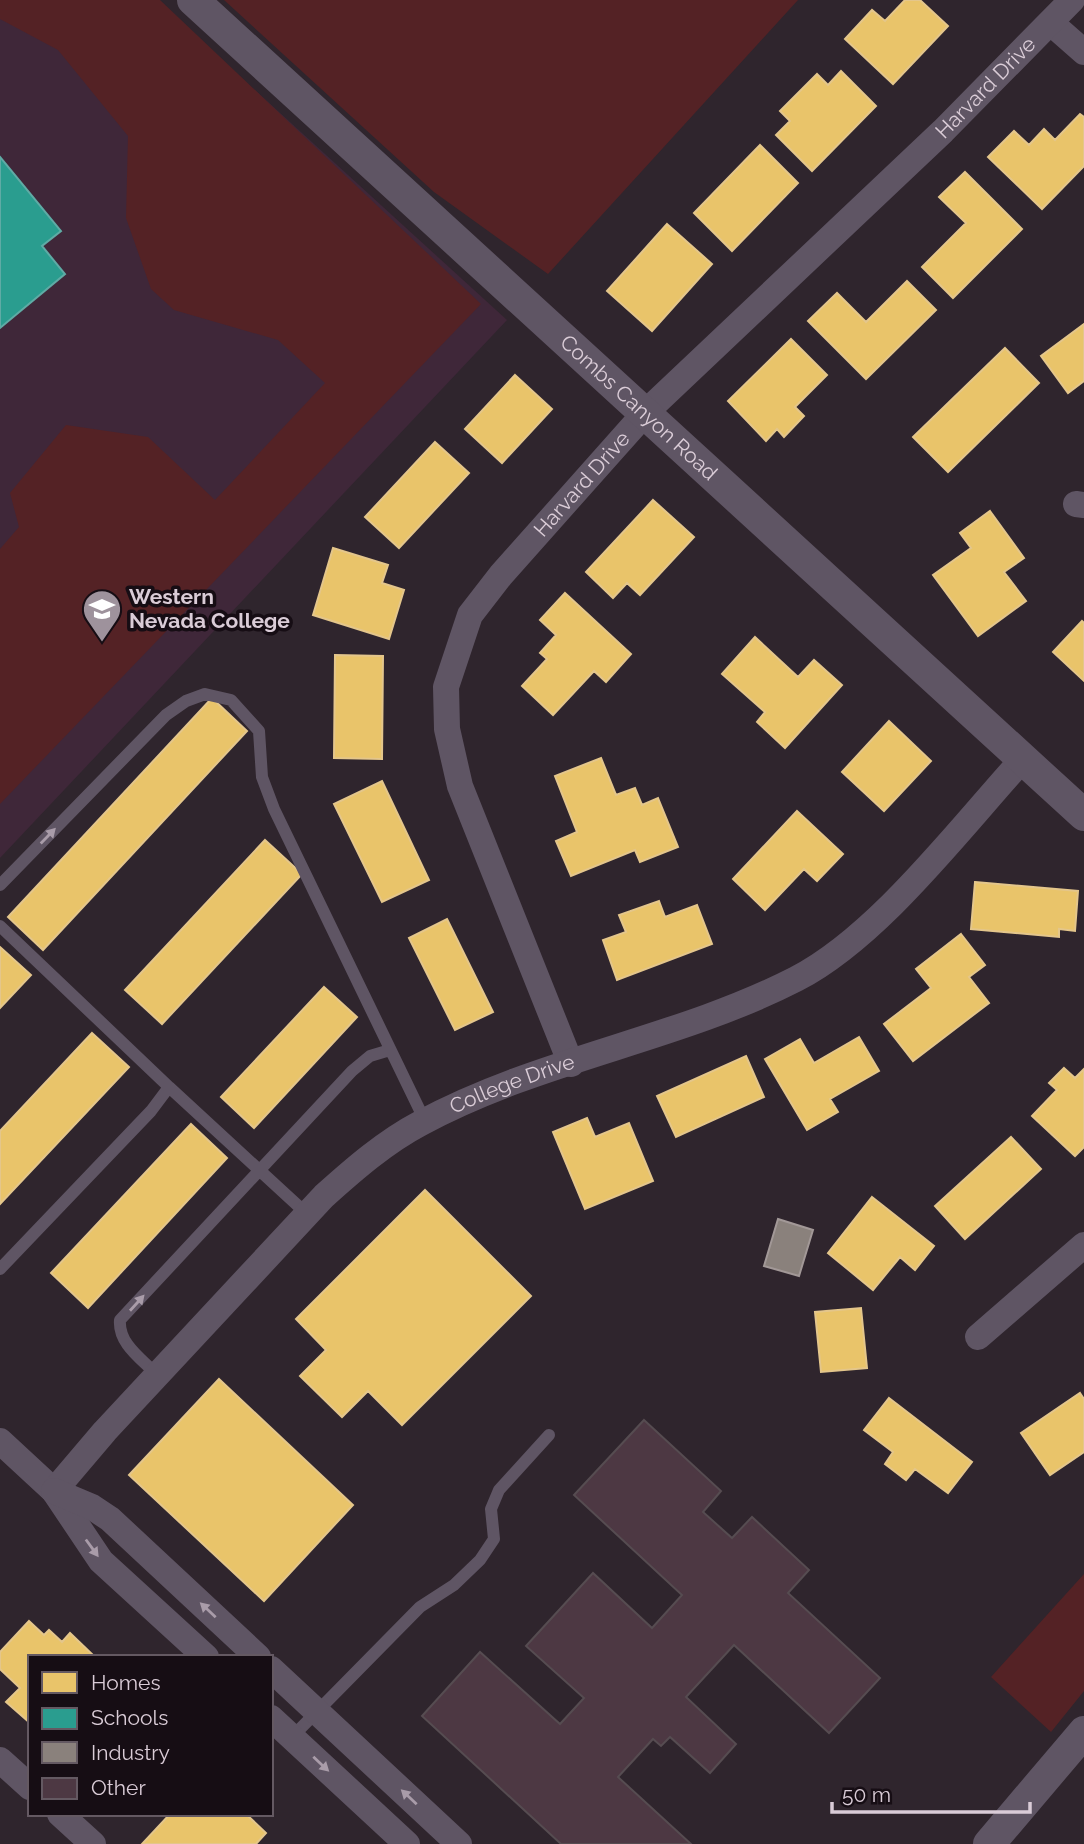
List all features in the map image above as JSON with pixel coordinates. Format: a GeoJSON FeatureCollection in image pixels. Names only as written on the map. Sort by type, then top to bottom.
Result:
{"type":"FeatureCollection","features":[{"type":"Feature","properties":{"kind":"street","name":"Combs Canyon Road"},"geometry":{"type":"LineString","coordinates":[[193,0],[1084,815]]}},
{"type":"Feature","properties":{"kind":"street","name":"Harvard Drive"},"geometry":{"type":"LineString","coordinates":[[571,1064],[460,786],[447,729],[446,687],[470,615],[501,575],[646,412],[943,131],[1072,0]]}},
{"type":"Feature","properties":{"kind":"street"},"geometry":{"type":"LineString","coordinates":[[1051,23],[1084,52]]}},
{"type":"Feature","properties":{"kind":"street","name":"College Drive"},"geometry":{"type":"LineString","coordinates":[[54,1491],[157,1375],[307,1214],[363,1162],[425,1121],[498,1089],[736,1005],[796,979],[837,955],[888,907],[1023,759]]}},
{"type":"Feature","properties":{"kind":"street"},"geometry":{"type":"LineString","coordinates":[[978,1338],[1084,1245]]}},
{"type":"Feature","properties":{"kind":"street"},"geometry":{"type":"LineString","coordinates":[[0,1441],[54,1491],[102,1561],[204,1655]]}},
{"type":"Feature","properties":{"kind":"street"},"geometry":{"type":"LineString","coordinates":[[54,1491],[92,1507],[110,1519],[256,1655]]}},
{"type":"Feature","properties":{"kind":"street"},"geometry":{"type":"LineString","coordinates":[[273,1671],[459,1844]]}},
{"type":"Feature","properties":{"kind":"street"},"geometry":{"type":"LineString","coordinates":[[273,1720],[407,1844]]}},
{"type":"Feature","properties":{"kind":"street"},"geometry":{"type":"LineString","coordinates":[[989,1844],[1084,1732]]}},
{"type":"Feature","properties":{"kind":"street"},"geometry":{"type":"LineString","coordinates":[[0,1760],[28,1785]]}},
{"type":"Feature","properties":{"kind":"street"},"geometry":{"type":"LineString","coordinates":[[62,1816],[93,1844]]}},
{"type":"Feature","properties":{"kind":"lane"},"geometry":{"type":"LineString","coordinates":[[0,885],[166,715],[186,701],[205,694],[231,700],[259,731],[262,777],[274,809],[425,1121]]}},
{"type":"Feature","properties":{"kind":"lane"},"geometry":{"type":"LineString","coordinates":[[0,926],[307,1214]]}},
{"type":"Feature","properties":{"kind":"lane"},"geometry":{"type":"LineString","coordinates":[[157,1375],[126,1343],[120,1331],[121,1320],[258,1169],[352,1071],[370,1056],[390,1050]]}},
{"type":"Feature","properties":{"kind":"lane"},"geometry":{"type":"LineString","coordinates":[[0,1269],[151,1111],[169,1087]]}},
{"type":"Feature","properties":{"kind":"lane"},"geometry":{"type":"LineString","coordinates":[[292,1737],[420,1607],[454,1586],[481,1560],[494,1539],[491,1509],[499,1490],[549,1434]]}},
{"type":"Feature","properties":{"kind":"shaded area","name":"Western Nevada College"},"geometry":{"type":"Polygon","coordinates":[[[0,0],[156,0],[507,320],[0,858],[0,0]]]}},
{"type":"Feature","properties":{"kind":"shaded area"},"geometry":{"type":"Polygon","coordinates":[[[0,0],[160,0],[481,304],[0,804],[0,549],[19,527],[10,493],[66,425],[148,437],[215,500],[325,383],[278,340],[174,310],[151,289],[126,218],[128,136],[58,50],[0,19],[0,0]]]}},
{"type":"Feature","properties":{"kind":"shaded area"},"geometry":{"type":"Polygon","coordinates":[[[224,0],[798,0],[548,274],[434,192],[224,0]]]}},
{"type":"Feature","properties":{"kind":"shaded area"},"geometry":{"type":"Polygon","coordinates":[[[1084,1574],[1084,1691],[1051,1732],[991,1677],[1084,1574]]]}},
{"type":"Feature","properties":{"kind":"building: Homes"},"geometry":{"type":"Polygon","coordinates":[[[905,0],[920,0],[948,26],[893,84],[845,39],[872,10],[885,21],[905,0]]]}},
{"type":"Feature","properties":{"kind":"building: Homes"},"geometry":{"type":"Polygon","coordinates":[[[841,71],[876,106],[812,171],[776,135],[790,121],[780,111],[817,74],[828,85],[841,71]]]}},
{"type":"Feature","properties":{"kind":"building: Homes"},"geometry":{"type":"Polygon","coordinates":[[[1080,114],[1084,117],[1084,166],[1042,209],[988,157],[1014,131],[1029,145],[1044,129],[1055,140],[1080,114]]]}},
{"type":"Feature","properties":{"kind":"building: Homes"},"geometry":{"type":"Polygon","coordinates":[[[760,145],[798,183],[732,251],[694,213],[760,145]]]}},
{"type":"Feature","properties":{"kind":"building: Homes"},"geometry":{"type":"Polygon","coordinates":[[[965,172],[1022,229],[953,298],[922,267],[966,223],[939,197],[965,172]]]}},
{"type":"Feature","properties":{"kind":"building: Homes"},"geometry":{"type":"Polygon","coordinates":[[[667,224],[712,264],[652,331],[607,291],[667,224]]]}},
{"type":"Feature","properties":{"kind":"building: Homes"},"geometry":{"type":"Polygon","coordinates":[[[907,281],[936,310],[866,379],[808,321],[837,293],[866,322],[907,281]]]}},
{"type":"Feature","properties":{"kind":"building: Homes"},"geometry":{"type":"Polygon","coordinates":[[[1084,324],[1084,381],[1068,393],[1041,356],[1084,324]]]}},
{"type":"Feature","properties":{"kind":"building: Homes"},"geometry":{"type":"Polygon","coordinates":[[[791,339],[827,375],[795,407],[804,416],[784,437],[777,429],[766,441],[728,401],[791,339]]]}},
{"type":"Feature","properties":{"kind":"building: Homes"},"geometry":{"type":"Polygon","coordinates":[[[1005,348],[1039,383],[948,472],[913,437],[1005,348]]]}},
{"type":"Feature","properties":{"kind":"building: Homes"},"geometry":{"type":"Polygon","coordinates":[[[515,375],[552,409],[502,463],[465,429],[515,375]]]}},
{"type":"Feature","properties":{"kind":"building: Homes"},"geometry":{"type":"Polygon","coordinates":[[[435,442],[469,473],[399,548],[365,517],[435,442]]]}},
{"type":"Feature","properties":{"kind":"building: Homes"},"geometry":{"type":"Polygon","coordinates":[[[653,500],[694,537],[640,595],[627,583],[613,598],[586,572],[653,500]]]}},
{"type":"Feature","properties":{"kind":"building: Homes"},"geometry":{"type":"Polygon","coordinates":[[[990,511],[1024,558],[1004,572],[1026,601],[978,636],[933,575],[971,548],[960,533],[990,511]]]}},
{"type":"Feature","properties":{"kind":"building: Homes"},"geometry":{"type":"Polygon","coordinates":[[[333,548],[388,565],[382,583],[404,590],[389,639],[313,615],[333,548]]]}},
{"type":"Feature","properties":{"kind":"building: Homes"},"geometry":{"type":"Polygon","coordinates":[[[565,593],[631,654],[606,682],[594,671],[553,715],[522,686],[547,659],[540,653],[556,635],[540,620],[565,593]]]}},
{"type":"Feature","properties":{"kind":"building: Homes"},"geometry":{"type":"Polygon","coordinates":[[[1082,621],[1084,623],[1084,681],[1053,652],[1082,621]]]}},
{"type":"Feature","properties":{"kind":"building: Homes"},"geometry":{"type":"Polygon","coordinates":[[[755,637],[798,677],[814,660],[842,685],[785,748],[757,722],[765,712],[722,674],[755,637]]]}},
{"type":"Feature","properties":{"kind":"building: Homes"},"geometry":{"type":"Polygon","coordinates":[[[335,655],[383,656],[382,759],[334,758],[335,655]]]}},
{"type":"Feature","properties":{"kind":"building: Homes"},"geometry":{"type":"Polygon","coordinates":[[[212,698],[247,731],[43,950],[8,917],[212,698]]]}},
{"type":"Feature","properties":{"kind":"building: Homes"},"geometry":{"type":"Polygon","coordinates":[[[889,721],[931,761],[884,811],[842,772],[889,721]]]}},
{"type":"Feature","properties":{"kind":"building: Homes"},"geometry":{"type":"Polygon","coordinates":[[[601,758],[616,795],[635,788],[642,805],[658,798],[678,847],[640,862],[635,850],[571,876],[556,841],[577,832],[555,776],[601,758]]]}},
{"type":"Feature","properties":{"kind":"building: Homes"},"geometry":{"type":"Polygon","coordinates":[[[382,781],[429,880],[382,902],[334,804],[382,781]]]}},
{"type":"Feature","properties":{"kind":"building: Homes"},"geometry":{"type":"Polygon","coordinates":[[[797,811],[843,854],[817,881],[804,869],[765,910],[733,879],[797,811]]]}},
{"type":"Feature","properties":{"kind":"building: Homes"},"geometry":{"type":"Polygon","coordinates":[[[265,840],[302,874],[162,1024],[125,990],[265,840]]]}},
{"type":"Feature","properties":{"kind":"building: Homes"},"geometry":{"type":"Polygon","coordinates":[[[975,882],[1078,891],[1075,931],[1059,929],[1059,937],[971,929],[975,882]]]}},
{"type":"Feature","properties":{"kind":"building: Homes"},"geometry":{"type":"Polygon","coordinates":[[[659,901],[665,917],[697,905],[712,944],[617,980],[603,940],[626,932],[619,915],[659,901]]]}},
{"type":"Feature","properties":{"kind":"building: Homes"},"geometry":{"type":"Polygon","coordinates":[[[447,919],[493,1012],[455,1030],[409,938],[447,919]]]}},
{"type":"Feature","properties":{"kind":"building: Homes"},"geometry":{"type":"Polygon","coordinates":[[[961,934],[985,965],[969,977],[989,1003],[913,1061],[884,1024],[931,988],[916,969],[961,934]]]}},
{"type":"Feature","properties":{"kind":"building: Homes"},"geometry":{"type":"Polygon","coordinates":[[[0,947],[31,975],[0,1008],[0,947]]]}},
{"type":"Feature","properties":{"kind":"building: Homes"},"geometry":{"type":"Polygon","coordinates":[[[324,987],[357,1017],[254,1128],[221,1097],[324,987]]]}},
{"type":"Feature","properties":{"kind":"building: Homes"},"geometry":{"type":"Polygon","coordinates":[[[92,1033],[129,1067],[0,1204],[0,1131],[92,1033]]]}},
{"type":"Feature","properties":{"kind":"building: Homes"},"geometry":{"type":"Polygon","coordinates":[[[859,1037],[879,1071],[830,1099],[838,1112],[807,1130],[765,1059],[800,1039],[814,1063],[859,1037]]]}},
{"type":"Feature","properties":{"kind":"building: Homes"},"geometry":{"type":"Polygon","coordinates":[[[746,1056],[764,1097],[676,1137],[657,1096],[746,1056]]]}},
{"type":"Feature","properties":{"kind":"building: Homes"},"geometry":{"type":"Polygon","coordinates":[[[1064,1068],[1075,1078],[1084,1069],[1084,1147],[1075,1156],[1032,1116],[1057,1090],[1049,1083],[1064,1068]]]}},
{"type":"Feature","properties":{"kind":"building: Homes"},"geometry":{"type":"Polygon","coordinates":[[[587,1118],[595,1137],[629,1123],[653,1181],[585,1209],[553,1132],[587,1118]]]}},
{"type":"Feature","properties":{"kind":"building: Homes"},"geometry":{"type":"Polygon","coordinates":[[[191,1124],[227,1158],[88,1308],[51,1273],[191,1124]]]}},
{"type":"Feature","properties":{"kind":"building: Homes"},"geometry":{"type":"Polygon","coordinates":[[[1011,1137],[1041,1169],[965,1239],[935,1206],[1011,1137]]]}},
{"type":"Feature","properties":{"kind":"building: Homes"},"geometry":{"type":"Polygon","coordinates":[[[425,1190],[531,1296],[402,1425],[368,1391],[342,1417],[300,1376],[326,1350],[296,1319],[425,1190]]]}},
{"type":"Feature","properties":{"kind":"building: Homes"},"geometry":{"type":"Polygon","coordinates":[[[872,1197],[934,1246],[915,1270],[900,1257],[873,1290],[828,1253],[872,1197]]]}},
{"type":"Feature","properties":{"kind":"building: Homes"},"geometry":{"type":"Polygon","coordinates":[[[861,1308],[867,1368],[821,1372],[815,1312],[861,1308]]]}},
{"type":"Feature","properties":{"kind":"building: Homes"},"geometry":{"type":"Polygon","coordinates":[[[219,1379],[353,1505],[264,1601],[129,1475],[219,1379]]]}},
{"type":"Feature","properties":{"kind":"building: Homes"},"geometry":{"type":"Polygon","coordinates":[[[1080,1393],[1084,1399],[1084,1452],[1050,1475],[1021,1433],[1080,1393]]]}},
{"type":"Feature","properties":{"kind":"building: Homes"},"geometry":{"type":"Polygon","coordinates":[[[889,1398],[972,1462],[948,1493],[915,1469],[906,1480],[885,1464],[893,1452],[864,1430],[889,1398]]]}},
{"type":"Feature","properties":{"kind":"building: Homes"},"geometry":{"type":"Polygon","coordinates":[[[29,1621],[44,1635],[49,1630],[62,1642],[70,1633],[93,1655],[28,1655],[28,1721],[6,1702],[20,1688],[0,1669],[0,1652],[29,1621]]]}},
{"type":"Feature","properties":{"kind":"building: Homes"},"geometry":{"type":"Polygon","coordinates":[[[168,1816],[248,1816],[266,1833],[256,1844],[142,1844],[168,1816]]]}},
{"type":"Feature","properties":{"kind":"building: Schools"},"geometry":{"type":"Polygon","coordinates":[[[0,157],[61,231],[42,246],[65,274],[0,328],[0,157]]]}},
{"type":"Feature","properties":{"kind":"building: Industry"},"geometry":{"type":"Polygon","coordinates":[[[778,1219],[813,1230],[799,1276],[764,1266],[778,1219]]]}},
{"type":"Feature","properties":{"kind":"building: Other"},"geometry":{"type":"Polygon","coordinates":[[[644,1420],[721,1491],[703,1512],[732,1538],[752,1517],[809,1570],[788,1593],[880,1678],[829,1733],[734,1645],[686,1697],[736,1744],[710,1773],[670,1737],[661,1746],[653,1739],[618,1777],[691,1844],[561,1844],[422,1716],[480,1652],[560,1724],[584,1698],[526,1646],[593,1573],[652,1628],[682,1595],[574,1495],[644,1420]]]}},
{"type":"Feature","properties":{"kind":"place","name":"Western Nevada College"},"geometry":{"type":"Point","coordinates":[102,643]}}]}
